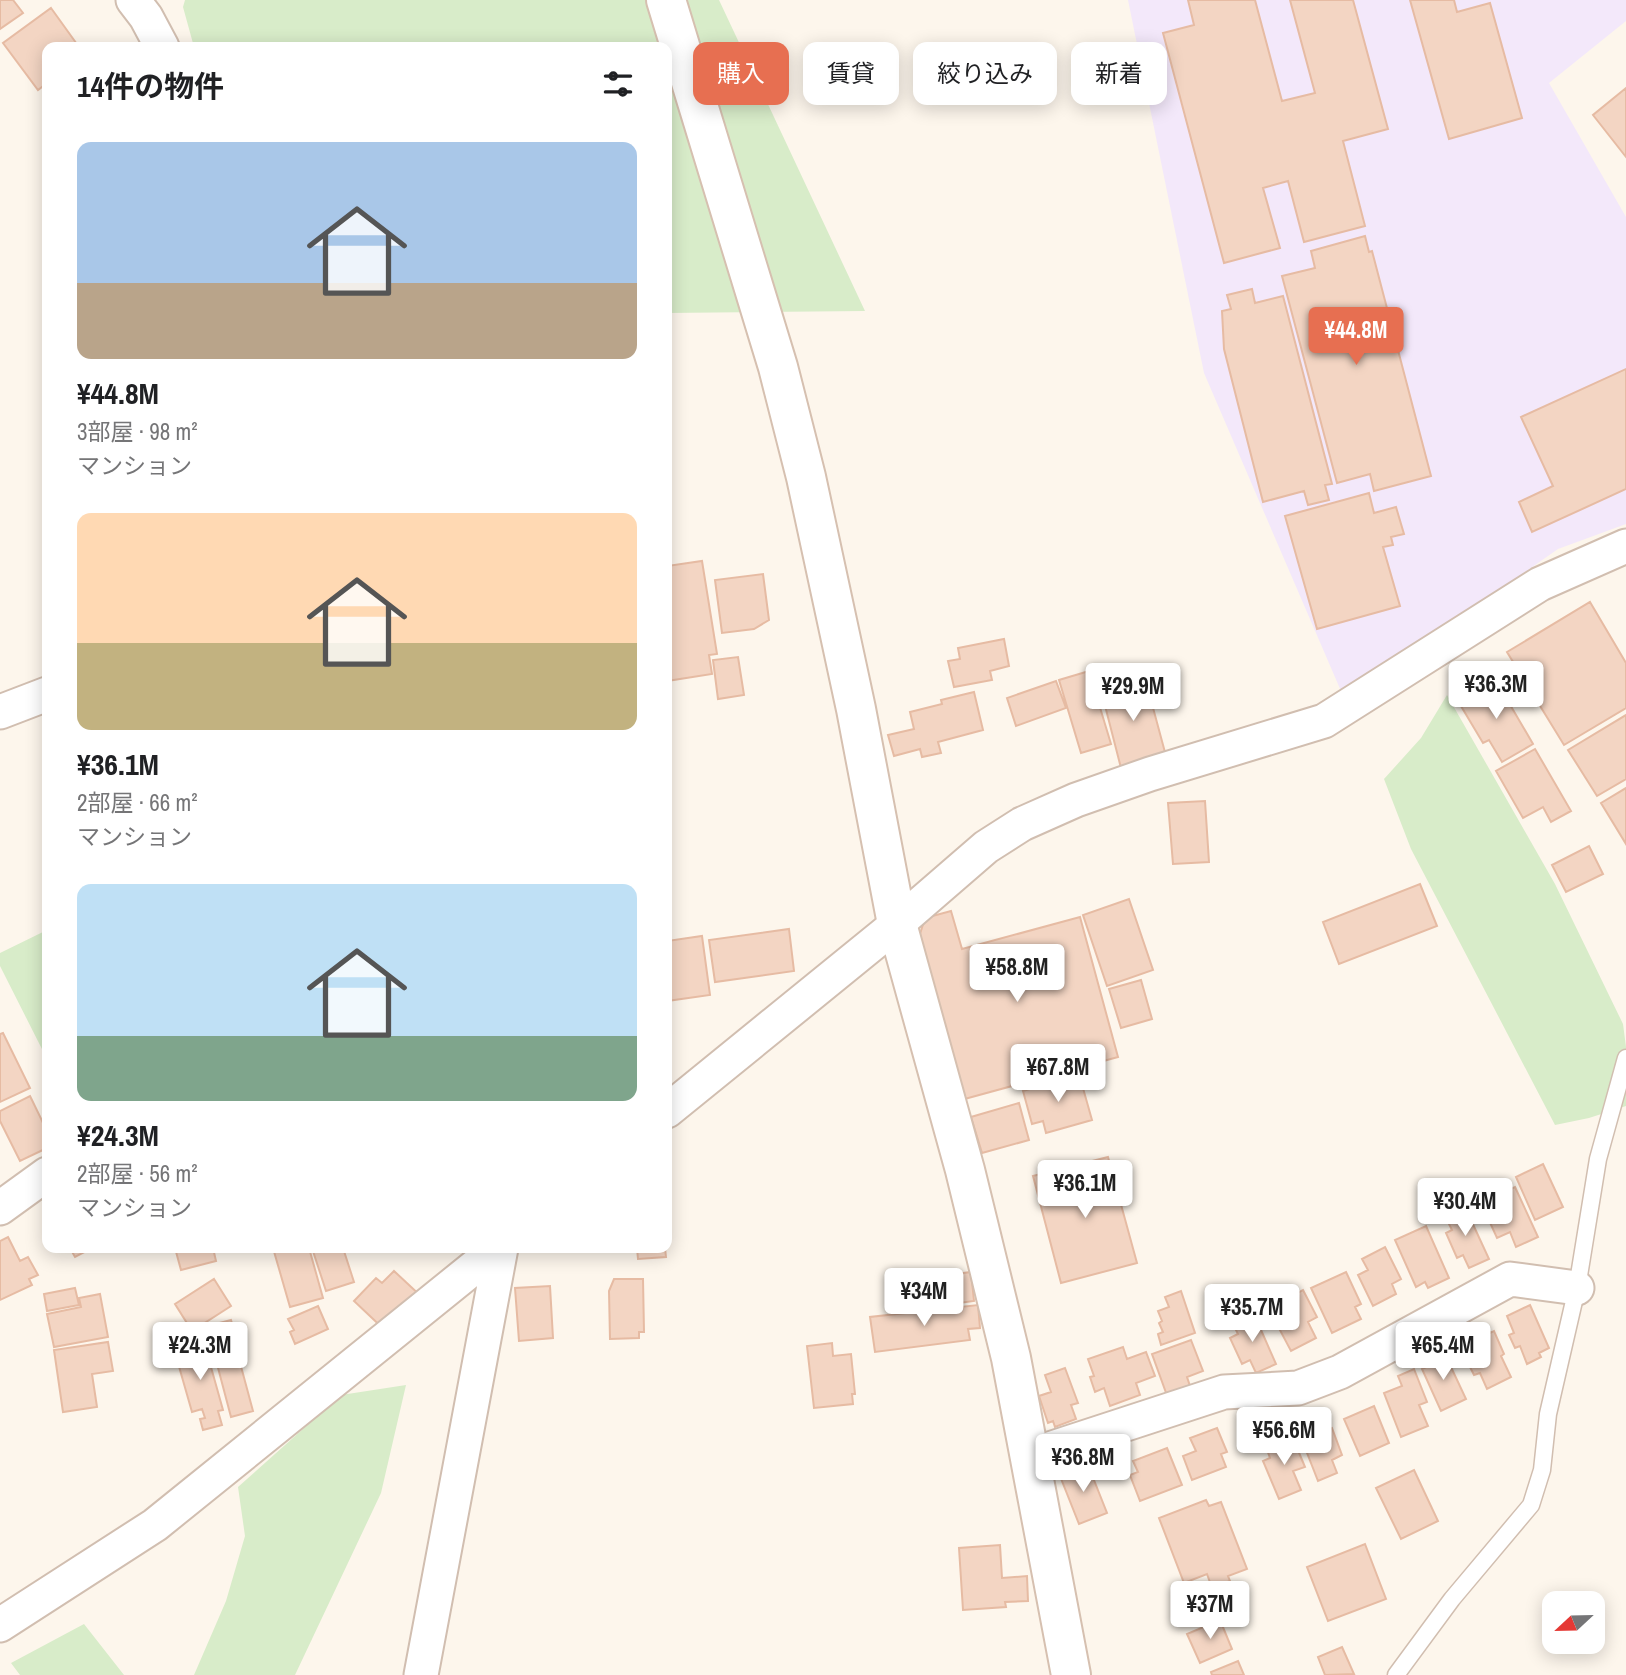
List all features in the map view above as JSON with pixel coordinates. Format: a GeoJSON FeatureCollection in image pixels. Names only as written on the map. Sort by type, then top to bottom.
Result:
{"type":"FeatureCollection","features":[{"type":"Feature","properties":{"kind":"street"},"geometry":{"type":"LineString","coordinates":[[133,0],[159,42]]}},
{"type":"Feature","properties":{"kind":"street"},"geometry":{"type":"LineString","coordinates":[[666,0],[781,379],[806,477],[856,709],[897,924],[978,1224],[1011,1358],[1070,1675]]}},
{"type":"Feature","properties":{"kind":"street"},"geometry":{"type":"LineString","coordinates":[[672,1107],[986,848],[1022,824],[1076,800],[1150,774],[1324,721],[1540,584],[1626,546]]}},
{"type":"Feature","properties":{"kind":"street"},"geometry":{"type":"LineString","coordinates":[[0,712],[42,696]]}},
{"type":"Feature","properties":{"kind":"street"},"geometry":{"type":"LineString","coordinates":[[0,1208],[42,1178]]}},
{"type":"Feature","properties":{"kind":"street"},"geometry":{"type":"LineString","coordinates":[[0,1625],[155,1525],[494,1253]]}},
{"type":"Feature","properties":{"kind":"street"},"geometry":{"type":"LineString","coordinates":[[421,1675],[499,1253]]}},
{"type":"Feature","properties":{"kind":"street"},"geometry":{"type":"LineString","coordinates":[[1028,1456],[1224,1392],[1298,1388],[1340,1372],[1510,1279],[1577,1288]]}},
{"type":"Feature","properties":{"kind":"lane"},"geometry":{"type":"LineString","coordinates":[[1396,1675],[1452,1599],[1531,1504],[1542,1470],[1548,1414],[1577,1288],[1598,1159],[1626,1058]]}},
{"type":"Feature","properties":{"kind":"shaded area"},"geometry":{"type":"Polygon","coordinates":[[[1128,0],[1626,0],[1626,21],[1549,83],[1626,217],[1626,524],[1558,549],[1344,698],[1204,373],[1149,105],[1167,105],[1167,42],[1137,42],[1128,0]]]}},
{"type":"Feature","properties":{"kind":"green space"},"geometry":{"type":"Polygon","coordinates":[[[185,0],[719,0],[739,42],[693,42],[693,105],[768,105],[865,311],[672,313],[672,42],[193,42],[183,7],[185,0]]]}},
{"type":"Feature","properties":{"kind":"green space"},"geometry":{"type":"Polygon","coordinates":[[[1447,695],[1555,884],[1623,1024],[1626,1047],[1626,1106],[1555,1125],[1411,849],[1384,779],[1421,738],[1447,695]]]}},
{"type":"Feature","properties":{"kind":"green space"},"geometry":{"type":"Polygon","coordinates":[[[42,932],[42,1049],[0,966],[0,953],[42,932]]]}},
{"type":"Feature","properties":{"kind":"green space"},"geometry":{"type":"Polygon","coordinates":[[[406,1385],[381,1493],[295,1675],[194,1675],[226,1601],[245,1536],[238,1487],[341,1395],[406,1385]]]}},
{"type":"Feature","properties":{"kind":"green space"},"geometry":{"type":"Polygon","coordinates":[[[84,1624],[124,1675],[20,1675],[11,1663],[84,1624]]]}},
{"type":"Feature","properties":{"kind":"building"},"geometry":{"type":"Polygon","coordinates":[[[0,0],[13,0],[23,13],[0,29],[0,0]]]}},
{"type":"Feature","properties":{"kind":"building"},"geometry":{"type":"Polygon","coordinates":[[[1188,0],[1255,0],[1282,101],[1315,93],[1290,0],[1353,0],[1388,129],[1343,141],[1365,226],[1304,242],[1288,181],[1263,188],[1280,248],[1224,263],[1163,33],[1194,25],[1188,0]]]}},
{"type":"Feature","properties":{"kind":"building"},"geometry":{"type":"Polygon","coordinates":[[[1410,0],[1454,0],[1457,12],[1490,3],[1522,118],[1449,139],[1410,0]]]}},
{"type":"Feature","properties":{"kind":"building"},"geometry":{"type":"Polygon","coordinates":[[[51,8],[75,42],[42,42],[42,87],[38,90],[3,43],[51,8]]]}},
{"type":"Feature","properties":{"kind":"building"},"geometry":{"type":"Polygon","coordinates":[[[1626,88],[1626,157],[1593,115],[1626,88]]]}},
{"type":"Feature","properties":{"kind":"building"},"geometry":{"type":"Polygon","coordinates":[[[1365,236],[1369,252],[1372,251],[1431,476],[1374,491],[1370,474],[1337,483],[1282,276],[1315,268],[1311,251],[1365,236]]]}},
{"type":"Feature","properties":{"kind":"building"},"geometry":{"type":"Polygon","coordinates":[[[1252,289],[1255,303],[1283,296],[1332,484],[1325,485],[1329,500],[1308,505],[1304,491],[1263,502],[1224,349],[1222,311],[1231,309],[1227,295],[1252,289]]]}},
{"type":"Feature","properties":{"kind":"building"},"geometry":{"type":"Polygon","coordinates":[[[1626,369],[1626,489],[1532,532],[1519,502],[1553,486],[1521,417],[1626,369]]]}},
{"type":"Feature","properties":{"kind":"building"},"geometry":{"type":"Polygon","coordinates":[[[1369,493],[1374,513],[1396,507],[1404,534],[1391,537],[1393,545],[1383,547],[1400,606],[1317,629],[1285,516],[1369,493]]]}},
{"type":"Feature","properties":{"kind":"building"},"geometry":{"type":"Polygon","coordinates":[[[702,561],[717,654],[709,655],[712,674],[672,680],[672,565],[702,561]]]}},
{"type":"Feature","properties":{"kind":"building"},"geometry":{"type":"Polygon","coordinates":[[[763,574],[769,620],[754,629],[722,633],[715,580],[763,574]]]}},
{"type":"Feature","properties":{"kind":"building"},"geometry":{"type":"Polygon","coordinates":[[[1590,602],[1626,663],[1626,708],[1564,745],[1507,652],[1590,602]]]}},
{"type":"Feature","properties":{"kind":"building"},"geometry":{"type":"Polygon","coordinates":[[[1004,639],[1009,666],[990,671],[992,680],[954,687],[948,661],[960,659],[958,648],[1004,639]]]}},
{"type":"Feature","properties":{"kind":"building"},"geometry":{"type":"Polygon","coordinates":[[[738,657],[744,695],[718,699],[713,660],[738,657]]]}},
{"type":"Feature","properties":{"kind":"building"},"geometry":{"type":"Polygon","coordinates":[[[1089,671],[1111,744],[1081,753],[1059,680],[1089,671]]]}},
{"type":"Feature","properties":{"kind":"building"},"geometry":{"type":"Polygon","coordinates":[[[1145,678],[1166,756],[1121,768],[1101,690],[1145,678]]]}},
{"type":"Feature","properties":{"kind":"building"},"geometry":{"type":"Polygon","coordinates":[[[1495,679],[1533,744],[1502,762],[1489,740],[1483,743],[1458,701],[1495,679]]]}},
{"type":"Feature","properties":{"kind":"building"},"geometry":{"type":"Polygon","coordinates":[[[1056,681],[1066,708],[1016,726],[1007,698],[1056,681]]]}},
{"type":"Feature","properties":{"kind":"building"},"geometry":{"type":"Polygon","coordinates":[[[974,692],[983,730],[938,742],[941,753],[922,757],[920,749],[894,756],[888,735],[914,729],[910,712],[942,704],[941,700],[974,692]]]}},
{"type":"Feature","properties":{"kind":"building"},"geometry":{"type":"Polygon","coordinates":[[[1626,715],[1626,779],[1597,796],[1568,750],[1626,715]]]}},
{"type":"Feature","properties":{"kind":"building"},"geometry":{"type":"Polygon","coordinates":[[[1535,749],[1571,811],[1551,822],[1543,807],[1523,818],[1496,771],[1535,749]]]}},
{"type":"Feature","properties":{"kind":"building"},"geometry":{"type":"Polygon","coordinates":[[[1626,788],[1626,844],[1601,803],[1626,788]]]}},
{"type":"Feature","properties":{"kind":"building"},"geometry":{"type":"Polygon","coordinates":[[[1205,801],[1209,862],[1173,864],[1168,803],[1205,801]]]}},
{"type":"Feature","properties":{"kind":"building"},"geometry":{"type":"Polygon","coordinates":[[[1589,846],[1603,874],[1566,892],[1552,865],[1589,846]]]}},
{"type":"Feature","properties":{"kind":"building"},"geometry":{"type":"Polygon","coordinates":[[[1420,884],[1437,926],[1339,964],[1323,922],[1420,884]]]}},
{"type":"Feature","properties":{"kind":"building"},"geometry":{"type":"Polygon","coordinates":[[[1129,899],[1153,970],[1107,986],[1083,915],[1129,899]]]}},
{"type":"Feature","properties":{"kind":"building"},"geometry":{"type":"Polygon","coordinates":[[[951,911],[962,949],[1080,917],[1118,1057],[961,1100],[920,934],[925,918],[951,911]]]}},
{"type":"Feature","properties":{"kind":"building"},"geometry":{"type":"Polygon","coordinates":[[[789,929],[794,971],[715,982],[709,940],[789,929]]]}},
{"type":"Feature","properties":{"kind":"building"},"geometry":{"type":"Polygon","coordinates":[[[702,936],[710,995],[672,1000],[672,940],[702,936]]]}},
{"type":"Feature","properties":{"kind":"building"},"geometry":{"type":"Polygon","coordinates":[[[1141,980],[1152,1019],[1121,1028],[1109,989],[1141,980]]]}},
{"type":"Feature","properties":{"kind":"building"},"geometry":{"type":"Polygon","coordinates":[[[3,1033],[30,1088],[0,1102],[0,1034],[3,1033]]]}},
{"type":"Feature","properties":{"kind":"building"},"geometry":{"type":"Polygon","coordinates":[[[1079,1074],[1092,1120],[1046,1133],[1043,1121],[1032,1124],[1023,1091],[1079,1074]]]}},
{"type":"Feature","properties":{"kind":"building"},"geometry":{"type":"Polygon","coordinates":[[[30,1096],[42,1121],[42,1150],[20,1161],[0,1121],[0,1111],[30,1096]]]}},
{"type":"Feature","properties":{"kind":"building"},"geometry":{"type":"Polygon","coordinates":[[[1019,1103],[1029,1140],[982,1153],[971,1117],[1019,1103]]]}},
{"type":"Feature","properties":{"kind":"building"},"geometry":{"type":"Polygon","coordinates":[[[1108,1157],[1137,1263],[1061,1283],[1033,1176],[1108,1157]]]}},
{"type":"Feature","properties":{"kind":"building"},"geometry":{"type":"Polygon","coordinates":[[[1543,1164],[1563,1207],[1535,1220],[1516,1177],[1543,1164]]]}},
{"type":"Feature","properties":{"kind":"building"},"geometry":{"type":"Polygon","coordinates":[[[1515,1187],[1538,1237],[1516,1247],[1510,1232],[1497,1238],[1487,1216],[1493,1213],[1487,1200],[1515,1187]]]}},
{"type":"Feature","properties":{"kind":"building"},"geometry":{"type":"Polygon","coordinates":[[[1465,1207],[1489,1259],[1469,1268],[1463,1255],[1457,1258],[1446,1233],[1452,1230],[1445,1216],[1465,1207]]]}},
{"type":"Feature","properties":{"kind":"building"},"geometry":{"type":"Polygon","coordinates":[[[1426,1226],[1449,1278],[1428,1288],[1425,1282],[1416,1287],[1395,1240],[1426,1226]]]}},
{"type":"Feature","properties":{"kind":"building"},"geometry":{"type":"Polygon","coordinates":[[[8,1237],[20,1261],[28,1257],[38,1275],[29,1279],[32,1285],[0,1300],[0,1241],[8,1237]]]}},
{"type":"Feature","properties":{"kind":"building"},"geometry":{"type":"Polygon","coordinates":[[[1385,1247],[1401,1279],[1392,1284],[1396,1294],[1373,1306],[1358,1275],[1368,1270],[1362,1259],[1385,1247]]]}},
{"type":"Feature","properties":{"kind":"building"},"geometry":{"type":"Polygon","coordinates":[[[176,1253],[214,1253],[216,1261],[181,1270],[176,1253]]]}},
{"type":"Feature","properties":{"kind":"building"},"geometry":{"type":"Polygon","coordinates":[[[274,1253],[310,1253],[323,1298],[290,1307],[274,1253]]]}},
{"type":"Feature","properties":{"kind":"building"},"geometry":{"type":"Polygon","coordinates":[[[314,1253],[345,1253],[354,1282],[326,1291],[314,1253]]]}},
{"type":"Feature","properties":{"kind":"building"},"geometry":{"type":"Polygon","coordinates":[[[637,1253],[666,1253],[666,1257],[638,1259],[637,1253]]]}},
{"type":"Feature","properties":{"kind":"building"},"geometry":{"type":"Polygon","coordinates":[[[394,1271],[423,1298],[389,1334],[354,1301],[376,1278],[382,1283],[394,1271]]]}},
{"type":"Feature","properties":{"kind":"building"},"geometry":{"type":"Polygon","coordinates":[[[971,1272],[974,1301],[929,1307],[926,1278],[971,1272]]]}},
{"type":"Feature","properties":{"kind":"building"},"geometry":{"type":"Polygon","coordinates":[[[1346,1272],[1361,1304],[1355,1307],[1361,1319],[1332,1333],[1311,1288],[1346,1272]]]}},
{"type":"Feature","properties":{"kind":"building"},"geometry":{"type":"Polygon","coordinates":[[[214,1279],[231,1306],[192,1331],[175,1304],[214,1279]]]}},
{"type":"Feature","properties":{"kind":"building"},"geometry":{"type":"Polygon","coordinates":[[[614,1279],[643,1279],[644,1332],[639,1332],[639,1338],[610,1339],[609,1291],[614,1279]]]}},
{"type":"Feature","properties":{"kind":"building"},"geometry":{"type":"Polygon","coordinates":[[[550,1286],[553,1338],[519,1341],[515,1288],[550,1286]]]}},
{"type":"Feature","properties":{"kind":"building"},"geometry":{"type":"Polygon","coordinates":[[[75,1288],[79,1305],[47,1311],[44,1294],[75,1288]]]}},
{"type":"Feature","properties":{"kind":"building"},"geometry":{"type":"Polygon","coordinates":[[[1303,1290],[1317,1317],[1308,1322],[1316,1338],[1291,1351],[1273,1317],[1282,1312],[1278,1303],[1303,1290]]]}},
{"type":"Feature","properties":{"kind":"building"},"geometry":{"type":"Polygon","coordinates":[[[1181,1291],[1195,1333],[1161,1345],[1158,1334],[1163,1332],[1158,1311],[1169,1307],[1165,1297],[1181,1291]]]}},
{"type":"Feature","properties":{"kind":"building"},"geometry":{"type":"Polygon","coordinates":[[[100,1294],[108,1337],[54,1347],[47,1314],[81,1307],[79,1298],[100,1294]]]}},
{"type":"Feature","properties":{"kind":"building"},"geometry":{"type":"Polygon","coordinates":[[[978,1305],[980,1328],[968,1329],[970,1340],[875,1352],[870,1317],[978,1305]]]}},
{"type":"Feature","properties":{"kind":"building"},"geometry":{"type":"Polygon","coordinates":[[[1530,1305],[1549,1348],[1539,1353],[1541,1357],[1527,1364],[1520,1346],[1515,1348],[1509,1335],[1514,1333],[1507,1316],[1530,1305]]]}},
{"type":"Feature","properties":{"kind":"building"},"geometry":{"type":"Polygon","coordinates":[[[318,1306],[328,1329],[295,1344],[290,1332],[294,1330],[288,1319],[318,1306]]]}},
{"type":"Feature","properties":{"kind":"building"},"geometry":{"type":"Polygon","coordinates":[[[1254,1314],[1276,1364],[1256,1373],[1250,1360],[1242,1364],[1230,1338],[1238,1334],[1233,1324],[1254,1314]]]}},
{"type":"Feature","properties":{"kind":"building"},"geometry":{"type":"Polygon","coordinates":[[[231,1320],[239,1349],[216,1356],[208,1326],[231,1320]]]}},
{"type":"Feature","properties":{"kind":"building"},"geometry":{"type":"Polygon","coordinates":[[[1486,1325],[1490,1333],[1494,1331],[1504,1354],[1501,1356],[1511,1377],[1487,1389],[1480,1373],[1474,1375],[1463,1353],[1468,1351],[1462,1337],[1486,1325]]]}},
{"type":"Feature","properties":{"kind":"building"},"geometry":{"type":"Polygon","coordinates":[[[202,1335],[223,1410],[218,1411],[222,1425],[203,1430],[200,1419],[205,1418],[202,1409],[192,1412],[176,1356],[192,1338],[202,1335]]]}},
{"type":"Feature","properties":{"kind":"building"},"geometry":{"type":"Polygon","coordinates":[[[1191,1340],[1203,1371],[1187,1377],[1192,1392],[1169,1401],[1152,1354],[1191,1340]]]}},
{"type":"Feature","properties":{"kind":"building"},"geometry":{"type":"Polygon","coordinates":[[[108,1342],[113,1371],[92,1374],[97,1407],[63,1412],[54,1350],[108,1342]]]}},
{"type":"Feature","properties":{"kind":"building"},"geometry":{"type":"Polygon","coordinates":[[[832,1343],[833,1356],[851,1354],[855,1394],[852,1394],[853,1404],[814,1408],[807,1346],[832,1343]]]}},
{"type":"Feature","properties":{"kind":"building"},"geometry":{"type":"Polygon","coordinates":[[[1123,1347],[1127,1359],[1146,1352],[1155,1376],[1136,1383],[1140,1395],[1110,1406],[1104,1388],[1095,1392],[1090,1377],[1094,1376],[1088,1359],[1123,1347]]]}},
{"type":"Feature","properties":{"kind":"building"},"geometry":{"type":"Polygon","coordinates":[[[1443,1350],[1466,1399],[1441,1411],[1422,1369],[1431,1365],[1428,1357],[1443,1350]]]}},
{"type":"Feature","properties":{"kind":"building"},"geometry":{"type":"Polygon","coordinates":[[[239,1359],[253,1411],[231,1417],[217,1364],[239,1359]]]}},
{"type":"Feature","properties":{"kind":"building"},"geometry":{"type":"Polygon","coordinates":[[[1065,1368],[1078,1403],[1071,1405],[1076,1419],[1055,1427],[1053,1421],[1048,1423],[1039,1396],[1051,1392],[1045,1375],[1065,1368]]]}},
{"type":"Feature","properties":{"kind":"building"},"geometry":{"type":"Polygon","coordinates":[[[1414,1369],[1427,1402],[1419,1405],[1428,1426],[1401,1437],[1384,1393],[1402,1386],[1398,1376],[1414,1369]]]}},
{"type":"Feature","properties":{"kind":"building"},"geometry":{"type":"Polygon","coordinates":[[[1374,1406],[1389,1443],[1360,1456],[1344,1419],[1374,1406]]]}},
{"type":"Feature","properties":{"kind":"building"},"geometry":{"type":"Polygon","coordinates":[[[1217,1428],[1227,1452],[1221,1454],[1226,1467],[1192,1480],[1183,1456],[1196,1451],[1190,1438],[1217,1428]]]}},
{"type":"Feature","properties":{"kind":"building"},"geometry":{"type":"Polygon","coordinates":[[[1332,1428],[1342,1455],[1332,1460],[1337,1473],[1318,1481],[1302,1440],[1332,1428]]]}},
{"type":"Feature","properties":{"kind":"building"},"geometry":{"type":"Polygon","coordinates":[[[1292,1436],[1305,1467],[1293,1471],[1301,1490],[1279,1499],[1263,1461],[1270,1458],[1266,1447],[1292,1436]]]}},
{"type":"Feature","properties":{"kind":"building"},"geometry":{"type":"Polygon","coordinates":[[[1167,1448],[1182,1485],[1140,1501],[1130,1475],[1138,1472],[1133,1461],[1167,1448]]]}},
{"type":"Feature","properties":{"kind":"building"},"geometry":{"type":"Polygon","coordinates":[[[1088,1465],[1107,1513],[1079,1524],[1060,1476],[1088,1465]]]}},
{"type":"Feature","properties":{"kind":"building"},"geometry":{"type":"Polygon","coordinates":[[[1414,1470],[1438,1521],[1401,1539],[1376,1488],[1414,1470]]]}},
{"type":"Feature","properties":{"kind":"building"},"geometry":{"type":"Polygon","coordinates":[[[1206,1500],[1209,1506],[1221,1502],[1247,1569],[1228,1576],[1230,1581],[1212,1588],[1207,1574],[1184,1583],[1159,1518],[1206,1500]]]}},
{"type":"Feature","properties":{"kind":"building"},"geometry":{"type":"Polygon","coordinates":[[[1365,1544],[1386,1599],[1328,1621],[1307,1567],[1365,1544]]]}},
{"type":"Feature","properties":{"kind":"building"},"geometry":{"type":"Polygon","coordinates":[[[1000,1545],[1002,1578],[1027,1576],[1028,1601],[1005,1602],[1006,1607],[963,1610],[959,1548],[1000,1545]]]}},
{"type":"Feature","properties":{"kind":"building"},"geometry":{"type":"Polygon","coordinates":[[[1220,1620],[1232,1649],[1200,1663],[1187,1634],[1220,1620]]]}},
{"type":"Feature","properties":{"kind":"building"},"geometry":{"type":"Polygon","coordinates":[[[1342,1647],[1354,1674],[1325,1675],[1318,1657],[1342,1647]]]}},
{"type":"Feature","properties":{"kind":"building"},"geometry":{"type":"Polygon","coordinates":[[[1238,1661],[1244,1675],[1212,1675],[1211,1672],[1238,1661]]]}}]}
